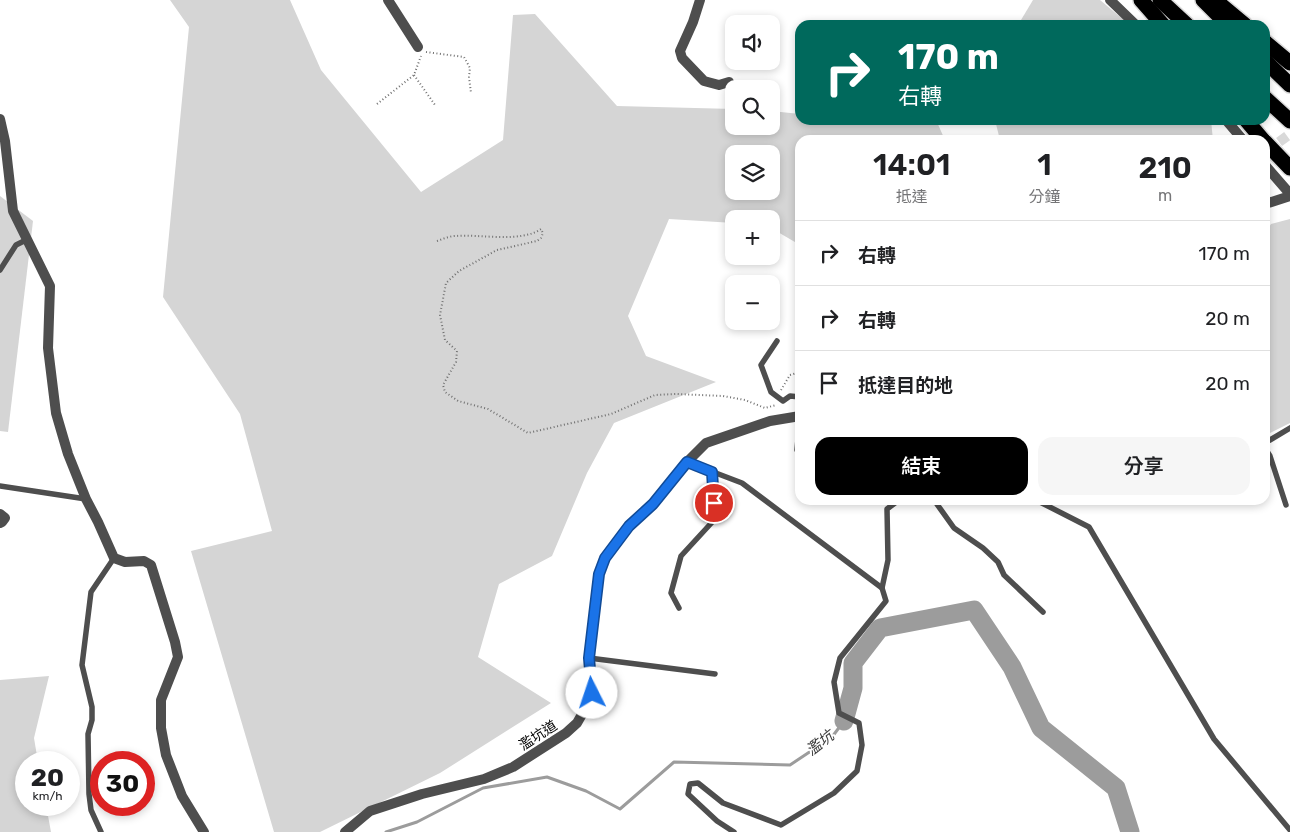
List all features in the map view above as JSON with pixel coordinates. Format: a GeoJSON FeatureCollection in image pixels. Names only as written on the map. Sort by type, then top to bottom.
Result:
{"type":"FeatureCollection","features":[{"type":"Feature","properties":{"kind":"highway"},"geometry":{"type":"LineString","coordinates":[[1141,0],[1159,20]]}},
{"type":"Feature","properties":{"kind":"highway"},"geometry":{"type":"LineString","coordinates":[[1160,0],[1182,20]]}},
{"type":"Feature","properties":{"kind":"highway"},"geometry":{"type":"LineString","coordinates":[[1203,0],[1223,20]]}},
{"type":"Feature","properties":{"kind":"highway"},"geometry":{"type":"LineString","coordinates":[[1216,0],[1239,20]]}},
{"type":"Feature","properties":{"kind":"highway"},"geometry":{"type":"LineString","coordinates":[[1270,46],[1290,64]]}},
{"type":"Feature","properties":{"kind":"highway"},"geometry":{"type":"LineString","coordinates":[[1270,66],[1290,86]]}},
{"type":"Feature","properties":{"kind":"highway"},"geometry":{"type":"LineString","coordinates":[[1270,103],[1290,122]]}},
{"type":"Feature","properties":{"kind":"highway"},"geometry":{"type":"LineString","coordinates":[[1250,125],[1259,135]]}},
{"type":"Feature","properties":{"kind":"highway"},"geometry":{"type":"LineString","coordinates":[[1270,147],[1290,168]]}},
{"type":"Feature","properties":{"kind":"street"},"geometry":{"type":"LineString","coordinates":[[388,0],[418,47]]}},
{"type":"Feature","properties":{"kind":"street"},"geometry":{"type":"LineString","coordinates":[[700,0],[693,22],[680,51],[682,58],[704,81],[719,86],[725,84]]}},
{"type":"Feature","properties":{"kind":"street"},"geometry":{"type":"LineString","coordinates":[[1110,0],[1131,20]]}},
{"type":"Feature","properties":{"kind":"street"},"geometry":{"type":"LineString","coordinates":[[0,119],[5,140],[13,211],[50,286],[48,348],[56,412],[68,454],[86,499],[114,558],[125,562],[144,561],[151,565],[178,657],[161,700],[161,728],[166,755],[182,796],[204,832]]}},
{"type":"Feature","properties":{"kind":"street"},"geometry":{"type":"LineString","coordinates":[[1230,125],[1239,135]]}},
{"type":"Feature","properties":{"kind":"street"},"geometry":{"type":"LineString","coordinates":[[1270,171],[1290,195],[1270,202]]}},
{"type":"Feature","properties":{"kind":"street","name":"濫坑道"},"geometry":{"type":"LineString","coordinates":[[345,832],[370,812],[422,794],[484,779],[513,767],[566,733],[577,723],[592,693],[589,658],[599,574],[605,558],[629,526],[653,504],[687,462],[706,444],[770,421],[795,417]]}},
{"type":"Feature","properties":{"kind":"street"},"geometry":{"type":"LineString","coordinates":[[0,514],[5,518],[0,523]]}},
{"type":"Feature","properties":{"kind":"lane"},"geometry":{"type":"LineString","coordinates":[[0,270],[16,245],[26,240]]}},
{"type":"Feature","properties":{"kind":"lane"},"geometry":{"type":"LineString","coordinates":[[777,340],[761,366],[772,392],[782,401],[790,396],[795,396]]}},
{"type":"Feature","properties":{"kind":"lane"},"geometry":{"type":"LineString","coordinates":[[1270,440],[1290,428]]}},
{"type":"Feature","properties":{"kind":"lane"},"geometry":{"type":"LineString","coordinates":[[1270,456],[1286,505]]}},
{"type":"Feature","properties":{"kind":"lane"},"geometry":{"type":"LineString","coordinates":[[687,462],[742,483],[882,588]]}},
{"type":"Feature","properties":{"kind":"lane"},"geometry":{"type":"LineString","coordinates":[[679,608],[671,593],[681,556],[715,519],[712,472]]}},
{"type":"Feature","properties":{"kind":"lane"},"geometry":{"type":"LineString","coordinates":[[0,486],[86,499]]}},
{"type":"Feature","properties":{"kind":"lane"},"geometry":{"type":"LineString","coordinates":[[734,832],[717,822],[688,794],[690,784],[698,783],[723,803],[781,825],[834,793],[857,772],[862,745],[859,723],[839,712],[834,682],[840,658],[886,601],[882,588],[888,560],[887,509],[893,505]]}},
{"type":"Feature","properties":{"kind":"lane"},"geometry":{"type":"LineString","coordinates":[[938,505],[954,528],[983,548],[998,562],[1004,575],[1043,612]]}},
{"type":"Feature","properties":{"kind":"lane"},"geometry":{"type":"LineString","coordinates":[[1046,505],[1089,527],[1214,739],[1290,830]]}},
{"type":"Feature","properties":{"kind":"lane"},"geometry":{"type":"LineString","coordinates":[[101,832],[91,810],[89,794],[88,734],[92,720],[92,706],[82,665],[91,592],[114,558]]}},
{"type":"Feature","properties":{"kind":"lane"},"geometry":{"type":"LineString","coordinates":[[589,658],[715,674]]}},
{"type":"Feature","properties":{"kind":"path"},"geometry":{"type":"LineString","coordinates":[[377,104],[414,74],[422,52],[464,57],[470,68],[471,93]]}},
{"type":"Feature","properties":{"kind":"path"},"geometry":{"type":"LineString","coordinates":[[414,74],[435,105]]}},
{"type":"Feature","properties":{"kind":"path"},"geometry":{"type":"LineString","coordinates":[[437,241],[454,236],[517,236],[534,234],[540,229],[543,233],[542,238],[537,241],[497,250],[459,271],[446,283],[440,315],[445,340],[457,351],[456,362],[443,385],[445,392],[458,400],[488,409],[528,433],[610,414],[655,395],[723,396],[744,400],[764,408],[782,401]]}},
{"type":"Feature","properties":{"kind":"shaded area"},"geometry":{"type":"Polygon","coordinates":[[[170,0],[290,0],[321,70],[421,192],[503,140],[513,15],[535,14],[617,106],[725,109],[725,135],[780,135],[780,112],[795,113],[795,125],[938,125],[943,135],[795,135],[795,242],[780,233],[780,210],[725,210],[725,222],[669,219],[628,316],[646,356],[716,382],[614,423],[587,473],[552,556],[499,584],[478,657],[551,703],[440,773],[320,832],[274,832],[191,551],[272,531],[240,414],[163,297],[189,27],[170,0]]]}},
{"type":"Feature","properties":{"kind":"shaded area"},"geometry":{"type":"Polygon","coordinates":[[[1033,0],[1100,0],[1124,20],[1021,20],[1033,0]]]}},
{"type":"Feature","properties":{"kind":"shaded area"},"geometry":{"type":"Polygon","coordinates":[[[996,125],[1212,125],[1212,135],[999,135],[996,125]]]}},
{"type":"Feature","properties":{"kind":"shaded area"},"geometry":{"type":"Polygon","coordinates":[[[0,196],[33,221],[8,432],[0,431],[0,196]]]}},
{"type":"Feature","properties":{"kind":"shaded area"},"geometry":{"type":"Polygon","coordinates":[[[1290,219],[1290,423],[1270,433],[1270,226],[1290,219]]]}},
{"type":"Feature","properties":{"kind":"shaded area"},"geometry":{"type":"Polygon","coordinates":[[[49,676],[34,738],[36,751],[15,751],[15,816],[48,816],[51,832],[0,832],[0,680],[49,676]]]}},
{"type":"Feature","properties":{"kind":"waterway","name":"濫坑"},"geometry":{"type":"LineString","coordinates":[[844,721],[853,688],[853,663],[880,628],[974,610],[1012,667],[1041,728],[1116,788],[1130,832]]}},
{"type":"Feature","properties":{"kind":"waterway","name":"濫坑"},"geometry":{"type":"LineString","coordinates":[[386,832],[417,822],[483,788],[547,777],[586,791],[620,809],[674,762],[790,765],[832,737],[844,721]]}},
{"type":"Feature","properties":{"kind":"tunnel"},"geometry":{"type":"LineString","coordinates":[[1270,149],[1290,134]]}},
{"type":"Feature","properties":{"kind":"route"},"geometry":{"type":"LineString","coordinates":[[592,693],[589,658],[599,574],[605,558],[629,526],[653,504],[687,462],[712,472],[714,503]]}}]}
